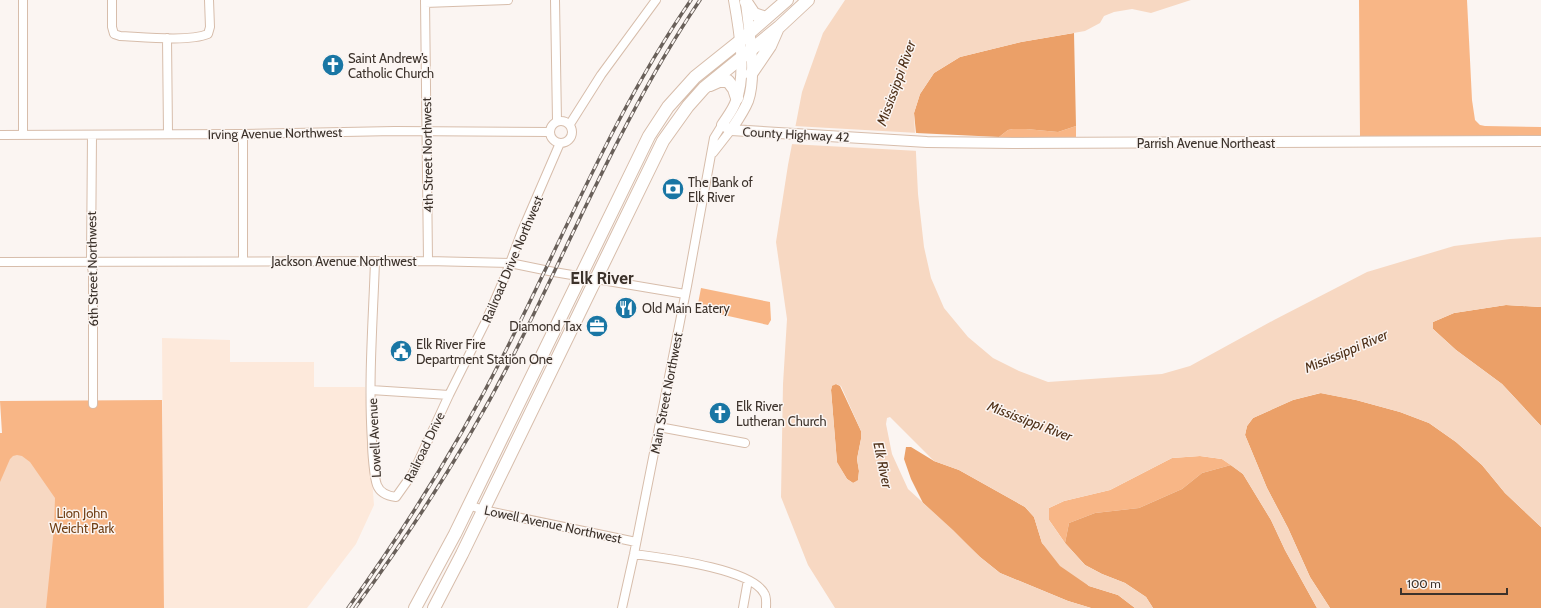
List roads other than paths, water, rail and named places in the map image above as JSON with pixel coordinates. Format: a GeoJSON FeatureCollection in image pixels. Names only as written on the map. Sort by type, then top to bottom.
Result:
{"type":"FeatureCollection","features":[{"type":"Feature","properties":{"kind":"highway"},"geometry":{"type":"LineString","coordinates":[[415,608],[446,554],[580,276],[647,140],[659,120],[679,94],[695,77],[740,41],[787,0]]}},
{"type":"Feature","properties":{"kind":"highway"},"geometry":{"type":"LineString","coordinates":[[434,608],[663,141],[688,106],[704,88],[779,27],[808,0]]}},
{"type":"Feature","properties":{"kind":"highway"},"geometry":{"type":"LineString","coordinates":[[742,1],[754,14],[766,18]]}},
{"type":"Feature","properties":{"kind":"highway"},"geometry":{"type":"LineString","coordinates":[[751,74],[770,46],[779,27]]}},
{"type":"Feature","properties":{"kind":"highway"},"geometry":{"type":"LineString","coordinates":[[704,88],[719,80],[728,81],[734,89],[737,98]]}},
{"type":"Feature","properties":{"kind":"main road","name":"Main Street Northwest"},"geometry":{"type":"LineString","coordinates":[[726,127],[743,111],[748,100],[751,74],[751,49],[742,1]]}},
{"type":"Feature","properties":{"kind":"main road","name":"Main Street Northwest"},"geometry":{"type":"LineString","coordinates":[[726,127],[737,98],[741,70],[740,41],[742,1]]}},
{"type":"Feature","properties":{"kind":"main road"},"geometry":{"type":"LineString","coordinates":[[743,111],[742,116],[751,131]]}},
{"type":"Feature","properties":{"kind":"main road","name":"County Highway 42"},"geometry":{"type":"LineString","coordinates":[[726,127],[777,133],[871,138]]}},
{"type":"Feature","properties":{"kind":"main road","name":"Parrish Avenue Northeast"},"geometry":{"type":"LineString","coordinates":[[871,138],[928,142],[1098,143],[1541,141]]}},
{"type":"Feature","properties":{"kind":"street"},"geometry":{"type":"LineString","coordinates":[[23,0],[23,135]]}},
{"type":"Feature","properties":{"kind":"street"},"geometry":{"type":"LineString","coordinates":[[112,0],[112,26],[114,34],[120,36],[167,38],[201,37],[208,34],[210,27],[210,0]]}},
{"type":"Feature","properties":{"kind":"street"},"geometry":{"type":"LineString","coordinates":[[426,1],[508,0]]}},
{"type":"Feature","properties":{"kind":"street"},"geometry":{"type":"LineString","coordinates":[[555,0],[557,121]]}},
{"type":"Feature","properties":{"kind":"street"},"geometry":{"type":"LineString","coordinates":[[570,124],[601,75],[656,0]]}},
{"type":"Feature","properties":{"kind":"street","name":"4th Street Northwest"},"geometry":{"type":"LineString","coordinates":[[426,1],[428,261]]}},
{"type":"Feature","properties":{"kind":"street"},"geometry":{"type":"LineString","coordinates":[[167,38],[168,134]]}},
{"type":"Feature","properties":{"kind":"street"},"geometry":{"type":"LineString","coordinates":[[562,120],[570,124],[572,134],[570,139],[566,142],[560,143],[553,140],[550,132],[551,127],[557,121],[562,120]]}},
{"type":"Feature","properties":{"kind":"street","name":"Main Street Northwest"},"geometry":{"type":"LineString","coordinates":[[622,608],[659,427],[714,138],[726,127]]}},
{"type":"Feature","properties":{"kind":"street","name":"Irving Avenue Northwest"},"geometry":{"type":"LineString","coordinates":[[0,135],[243,134],[395,131],[550,132]]}},
{"type":"Feature","properties":{"kind":"street"},"geometry":{"type":"LineString","coordinates":[[243,134],[243,261]]}},
{"type":"Feature","properties":{"kind":"street","name":"6th Street Northwest"},"geometry":{"type":"LineString","coordinates":[[92,135],[91,262],[93,273],[93,404]]}},
{"type":"Feature","properties":{"kind":"street","name":"Railroad Drive Northwest"},"geometry":{"type":"LineString","coordinates":[[449,395],[485,323],[560,143]]}},
{"type":"Feature","properties":{"kind":"street"},"geometry":{"type":"LineString","coordinates":[[375,261],[371,390],[449,395]]}},
{"type":"Feature","properties":{"kind":"street","name":"Jackson Avenue Northwest"},"geometry":{"type":"LineString","coordinates":[[0,262],[428,261],[510,263],[685,294]]}},
{"type":"Feature","properties":{"kind":"street","name":"Lowell Avenue"},"geometry":{"type":"LineString","coordinates":[[371,390],[370,422],[376,485],[382,492],[389,496],[396,497]]}},
{"type":"Feature","properties":{"kind":"street","name":"Railroad Drive"},"geometry":{"type":"LineString","coordinates":[[396,497],[413,473],[449,395]]}},
{"type":"Feature","properties":{"kind":"street"},"geometry":{"type":"LineString","coordinates":[[659,427],[745,443]]}},
{"type":"Feature","properties":{"kind":"street","name":"Lowell Avenue Northwest"},"geometry":{"type":"LineString","coordinates":[[469,505],[483,510],[636,542]]}},
{"type":"Feature","properties":{"kind":"street"},"geometry":{"type":"LineString","coordinates":[[634,554],[698,565],[735,574],[760,587],[764,592],[766,608]]}},
{"type":"Feature","properties":{"kind":"street"},"geometry":{"type":"LineString","coordinates":[[743,608],[748,580]]}},
{"type":"Feature","properties":{"kind":"water","name":"Mississippi River"},"geometry":{"type":"Polygon","coordinates":[[[845,0],[1191,0],[1151,13],[1132,9],[1114,12],[1104,16],[1100,23],[1085,31],[1021,42],[960,57],[934,73],[920,94],[914,113],[918,194],[924,247],[931,278],[944,308],[968,337],[993,358],[1019,371],[1048,382],[1162,374],[1190,366],[1274,320],[1367,272],[1454,246],[1510,239],[1541,237],[1541,307],[1506,305],[1454,313],[1433,322],[1433,329],[1456,350],[1502,384],[1541,426],[1541,527],[1505,493],[1482,465],[1456,442],[1429,423],[1400,412],[1356,400],[1320,393],[1293,400],[1253,418],[1247,426],[1245,435],[1267,488],[1288,528],[1310,577],[1330,608],[1317,608],[1285,550],[1271,520],[1243,474],[1222,459],[1200,456],[1172,458],[1110,490],[1064,501],[1049,508],[1049,520],[1065,543],[1085,565],[1102,574],[1125,583],[1146,597],[1153,608],[1135,608],[1118,595],[1089,586],[1060,566],[1042,543],[1034,517],[1025,507],[959,470],[934,461],[890,417],[887,418],[886,424],[892,454],[908,489],[980,557],[1000,573],[1068,601],[1091,608],[835,608],[808,565],[781,497],[783,384],[787,319],[776,242],[788,165],[802,92],[823,33],[845,0]],[[836,384],[832,386],[831,390],[837,462],[847,479],[853,483],[858,480],[859,471],[857,459],[861,431],[841,386],[836,384]]]}},
{"type":"Feature","properties":{"kind":"water"},"geometry":{"type":"Polygon","coordinates":[[[17,455],[22,456],[30,462],[55,498],[54,528],[46,608],[0,608],[0,482],[10,459],[17,455]]]}},
{"type":"Feature","properties":{"kind":"railway"},"geometry":{"type":"LineString","coordinates":[[348,608],[411,516],[469,420],[504,354],[614,130],[663,42],[691,0]]}},
{"type":"Feature","properties":{"kind":"railway"},"geometry":{"type":"LineString","coordinates":[[355,608],[398,548],[477,423],[512,358],[623,131],[647,86],[700,0]]}},
{"type":"Feature","properties":{"kind":"place","name":"Saint Andrew’s Catholic Church"},"geometry":{"type":"Point","coordinates":[333,65]}},
{"type":"Feature","properties":{"kind":"place","name":"The Bank of Elk River"},"geometry":{"type":"Point","coordinates":[673,189]}},
{"type":"Feature","properties":{"kind":"place","name":"Old Main Eatery"},"geometry":{"type":"Point","coordinates":[626,308]}},
{"type":"Feature","properties":{"kind":"place","name":"Diamond Tax"},"geometry":{"type":"Point","coordinates":[597,326]}},
{"type":"Feature","properties":{"kind":"place","name":"Elk River Fire Department Station One"},"geometry":{"type":"Point","coordinates":[401,351]}},
{"type":"Feature","properties":{"kind":"place","name":"Elk River Lutheran Church"},"geometry":{"type":"Point","coordinates":[720,413]}},
{"type":"Feature","properties":{"kind":"district","name":"Elk River"},"geometry":{"type":"Point","coordinates":[602,278]}},
{"type":"Feature","properties":{"kind":"park label","name":"Lion John Weicht Park"},"geometry":{"type":"Point","coordinates":[82,520]}}]}
